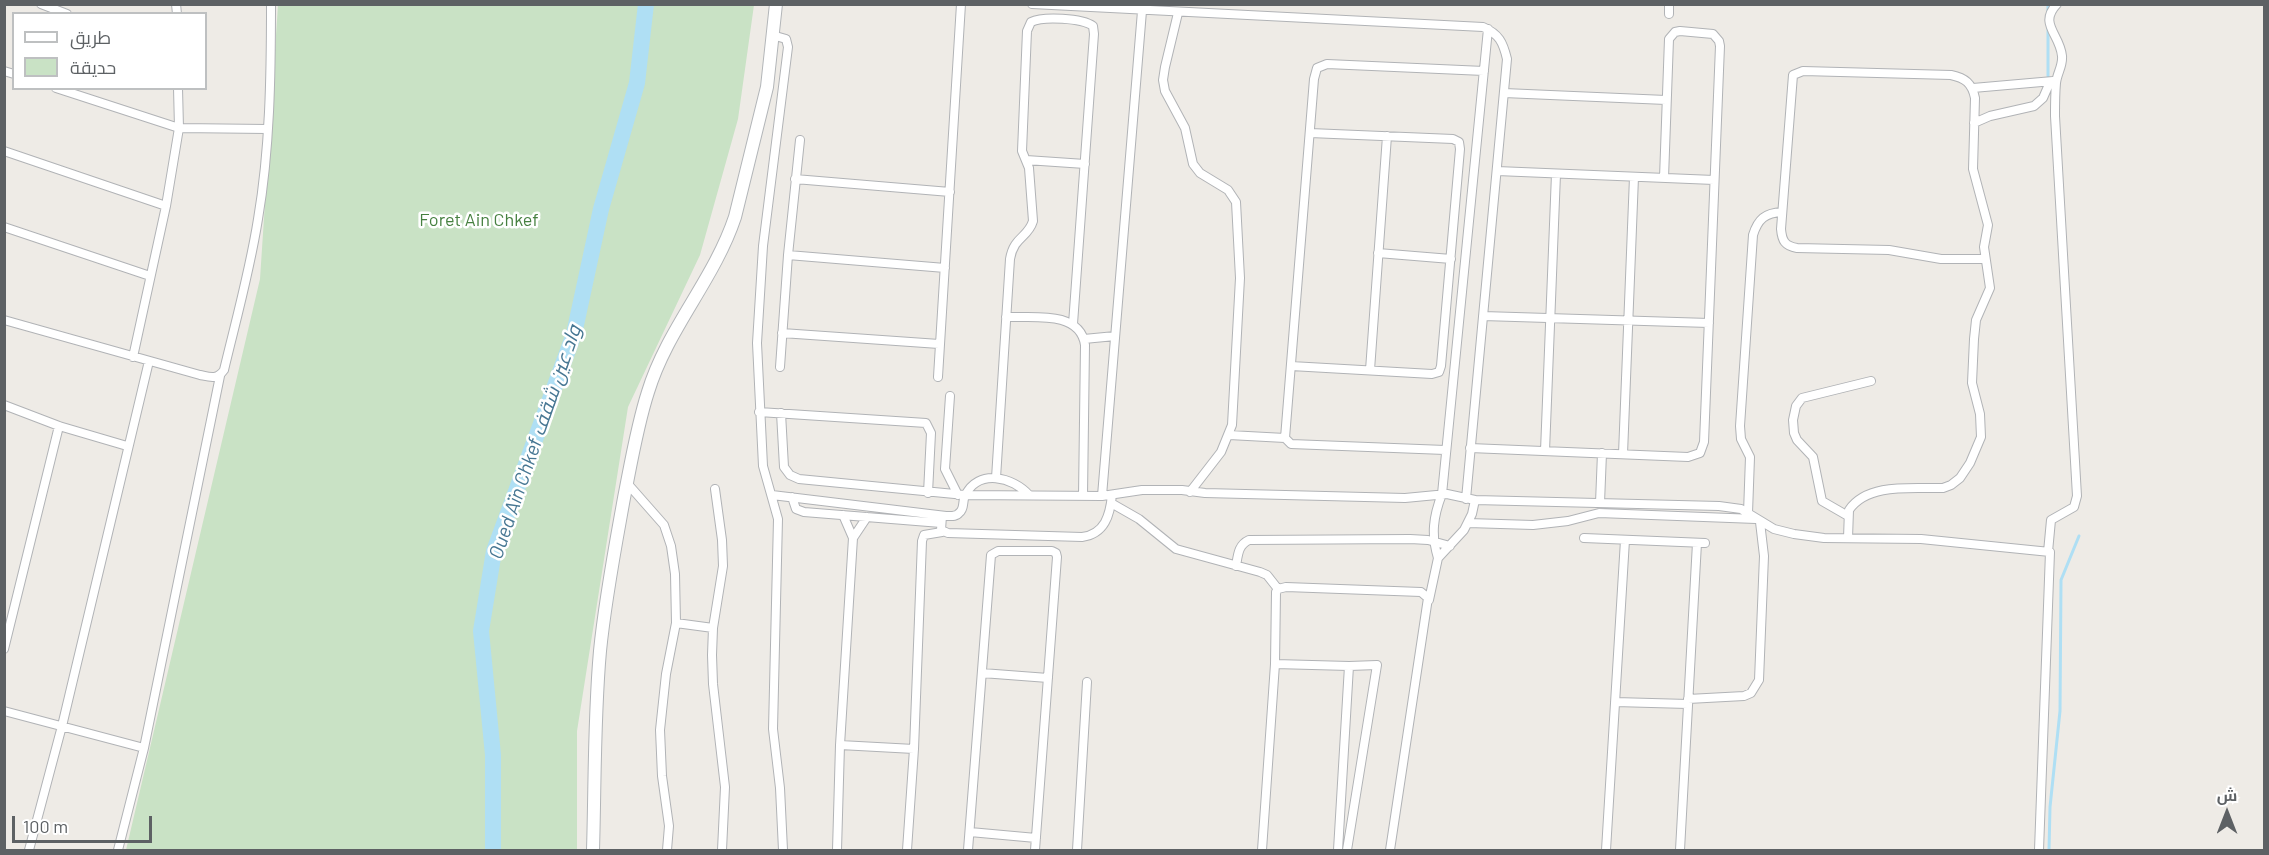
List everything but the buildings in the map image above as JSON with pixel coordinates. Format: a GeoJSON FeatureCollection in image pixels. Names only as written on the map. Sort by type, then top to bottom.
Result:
{"type":"FeatureCollection","features":[{"type":"Feature","properties":{"kind":"street"},"geometry":{"type":"LineString","coordinates":[[40,4],[62,12]]}},
{"type":"Feature","properties":{"kind":"street"},"geometry":{"type":"LineString","coordinates":[[118,850],[144,748],[220,376],[224,370],[243,296],[258,219],[267,129],[271,4]]}},
{"type":"Feature","properties":{"kind":"street"},"geometry":{"type":"LineString","coordinates":[[593,850],[600,649],[627,483],[648,390],[664,349],[702,287],[729,235],[735,217],[767,87],[776,4]]}},
{"type":"Feature","properties":{"kind":"street"},"geometry":{"type":"LineString","coordinates":[[938,377],[961,4]]}},
{"type":"Feature","properties":{"kind":"street"},"geometry":{"type":"LineString","coordinates":[[1032,4],[1483,27],[1495,32],[1501,40],[1507,59],[1466,499]]}},
{"type":"Feature","properties":{"kind":"street"},"geometry":{"type":"LineString","coordinates":[[1974,123],[1990,116],[2034,106],[2043,98],[2053,81],[2062,57],[2049,24],[2051,11],[2057,4]]}},
{"type":"Feature","properties":{"kind":"street"},"geometry":{"type":"LineString","coordinates":[[1064,6],[1064,20]]}},
{"type":"Feature","properties":{"kind":"street"},"geometry":{"type":"LineString","coordinates":[[1102,496],[1142,11]]}},
{"type":"Feature","properties":{"kind":"street"},"geometry":{"type":"LineString","coordinates":[[1178,13],[1165,67],[1163,80],[1165,91],[1185,128],[1193,164],[1200,173],[1228,190],[1236,202],[1240,278],[1234,406],[1229,435],[1221,452],[1190,492]]}},
{"type":"Feature","properties":{"kind":"street"},"geometry":{"type":"LineString","coordinates":[[996,478],[1012,250],[1014,244],[1033,221],[1026,160],[1022,151],[1029,25],[1035,20],[1088,22],[1093,26],[1094,34],[1073,324]]}},
{"type":"Feature","properties":{"kind":"street"},"geometry":{"type":"LineString","coordinates":[[1390,850],[1428,601],[1438,558],[1433,541],[1434,517],[1442,494],[1488,30]]}},
{"type":"Feature","properties":{"kind":"street"},"geometry":{"type":"LineString","coordinates":[[1470,448],[1688,457],[1700,453],[1704,442],[1720,46],[1717,37],[1713,34],[1680,31],[1671,35],[1666,100],[1664,178]]}},
{"type":"Feature","properties":{"kind":"street"},"geometry":{"type":"LineString","coordinates":[[772,34],[786,39],[788,46],[761,264],[758,343],[759,412],[763,466],[778,519],[773,729],[780,788],[783,850]]}},
{"type":"Feature","properties":{"kind":"street"},"geometry":{"type":"LineString","coordinates":[[1445,450],[1291,444],[1286,438],[1315,73],[1321,65],[1484,71]]}},
{"type":"Feature","properties":{"kind":"street"},"geometry":{"type":"LineString","coordinates":[[1848,538],[1848,516],[1852,505],[1859,499],[1892,489],[1951,486],[1960,478],[1970,463],[1981,437],[1980,414],[1973,390],[1972,372],[1976,320],[1990,288],[1984,247],[1988,225],[1973,169],[1975,98],[1967,81],[1951,75],[1796,72],[1791,81],[1782,212],[1781,236],[1783,241],[1791,247],[1889,250],[1941,259],[1985,260]]}},
{"type":"Feature","properties":{"kind":"street"},"geometry":{"type":"LineString","coordinates":[[1972,88],[2053,81]]}},
{"type":"Feature","properties":{"kind":"street"},"geometry":{"type":"LineString","coordinates":[[2039,850],[2048,552],[2051,520],[2074,507],[2077,496],[2053,81]]}},
{"type":"Feature","properties":{"kind":"street"},"geometry":{"type":"LineString","coordinates":[[62,90],[179,128],[267,129]]}},
{"type":"Feature","properties":{"kind":"street"},"geometry":{"type":"LineString","coordinates":[[133,357],[166,206],[179,128],[178,90]]}},
{"type":"Feature","properties":{"kind":"street"},"geometry":{"type":"LineString","coordinates":[[1504,93],[1666,100]]}},
{"type":"Feature","properties":{"kind":"street"},"geometry":{"type":"LineString","coordinates":[[1291,366],[1432,374],[1439,372],[1450,259],[1459,142],[1453,139],[1310,133]]}},
{"type":"Feature","properties":{"kind":"street"},"geometry":{"type":"LineString","coordinates":[[1370,370],[1387,136]]}},
{"type":"Feature","properties":{"kind":"street"},"geometry":{"type":"LineString","coordinates":[[780,367],[788,255],[800,140]]}},
{"type":"Feature","properties":{"kind":"street"},"geometry":{"type":"LineString","coordinates":[[4,151],[166,206]]}},
{"type":"Feature","properties":{"kind":"street"},"geometry":{"type":"LineString","coordinates":[[1026,160],[1085,164]]}},
{"type":"Feature","properties":{"kind":"street"},"geometry":{"type":"LineString","coordinates":[[1497,171],[1714,180]]}},
{"type":"Feature","properties":{"kind":"street"},"geometry":{"type":"LineString","coordinates":[[1545,451],[1556,174]]}},
{"type":"Feature","properties":{"kind":"street"},"geometry":{"type":"LineString","coordinates":[[1623,454],[1634,177]]}},
{"type":"Feature","properties":{"kind":"street"},"geometry":{"type":"LineString","coordinates":[[795,179],[950,192]]}},
{"type":"Feature","properties":{"kind":"street"},"geometry":{"type":"LineString","coordinates":[[1748,513],[1750,457],[1741,439],[1740,426],[1754,235],[1761,218],[1773,212],[1782,212]]}},
{"type":"Feature","properties":{"kind":"street"},"geometry":{"type":"LineString","coordinates":[[4,227],[150,276]]}},
{"type":"Feature","properties":{"kind":"street"},"geometry":{"type":"LineString","coordinates":[[1378,253],[1450,259]]}},
{"type":"Feature","properties":{"kind":"street"},"geometry":{"type":"LineString","coordinates":[[788,255],[945,268]]}},
{"type":"Feature","properties":{"kind":"street"},"geometry":{"type":"LineString","coordinates":[[1483,316],[1708,323]]}},
{"type":"Feature","properties":{"kind":"street"},"geometry":{"type":"LineString","coordinates":[[1006,317],[1061,320],[1073,324],[1082,333],[1084,339],[1083,496]]}},
{"type":"Feature","properties":{"kind":"street"},"geometry":{"type":"LineString","coordinates":[[4,320],[214,378],[220,376]]}},
{"type":"Feature","properties":{"kind":"street"},"geometry":{"type":"LineString","coordinates":[[782,333],[939,344]]}},
{"type":"Feature","properties":{"kind":"street"},"geometry":{"type":"LineString","coordinates":[[1084,339],[1115,336]]}},
{"type":"Feature","properties":{"kind":"street"},"geometry":{"type":"LineString","coordinates":[[29,850],[62,726],[149,361]]}},
{"type":"Feature","properties":{"kind":"street"},"geometry":{"type":"LineString","coordinates":[[1848,516],[1822,501],[1813,458],[1797,440],[1793,420],[1796,406],[1802,398],[1871,381]]}},
{"type":"Feature","properties":{"kind":"street"},"geometry":{"type":"LineString","coordinates":[[907,850],[914,749],[922,541],[924,535],[959,513],[962,495],[945,469],[950,396]]}},
{"type":"Feature","properties":{"kind":"street"},"geometry":{"type":"LineString","coordinates":[[4,405],[59,426],[127,446]]}},
{"type":"Feature","properties":{"kind":"street"},"geometry":{"type":"LineString","coordinates":[[759,412],[926,423],[931,434],[928,493]]}},
{"type":"Feature","properties":{"kind":"street"},"geometry":{"type":"LineString","coordinates":[[780,412],[784,467],[794,477],[928,493],[1102,496],[1111,499],[1139,519],[1176,549],[1267,575],[1278,589]]}},
{"type":"Feature","properties":{"kind":"street"},"geometry":{"type":"LineString","coordinates":[[4,649],[59,426]]}},
{"type":"Feature","properties":{"kind":"street"},"geometry":{"type":"LineString","coordinates":[[1229,435],[1286,438]]}},
{"type":"Feature","properties":{"kind":"street"},"geometry":{"type":"LineString","coordinates":[[1600,503],[1602,453]]}},
{"type":"Feature","properties":{"kind":"street"},"geometry":{"type":"LineString","coordinates":[[962,495],[981,481],[996,478],[1013,482],[1029,495]]}},
{"type":"Feature","properties":{"kind":"street"},"geometry":{"type":"LineString","coordinates":[[627,483],[664,525],[671,546],[675,574],[676,623],[666,674],[660,730],[662,776],[669,826],[667,850]]}},
{"type":"Feature","properties":{"kind":"street"},"geometry":{"type":"LineString","coordinates":[[715,489],[723,566],[713,628],[713,684],[725,787],[722,850]]}},
{"type":"Feature","properties":{"kind":"street"},"geometry":{"type":"LineString","coordinates":[[1111,499],[1142,490],[1405,498],[1442,494],[1475,500],[1719,506],[1741,509],[1774,529],[1794,534],[1848,538],[1921,539],[2048,552]]}},
{"type":"Feature","properties":{"kind":"street"},"geometry":{"type":"LineString","coordinates":[[772,495],[942,524]]}},
{"type":"Feature","properties":{"kind":"street"},"geometry":{"type":"LineString","coordinates":[[792,497],[796,509],[799,510],[942,524],[1023,535],[1090,536],[1102,529],[1111,499]]}},
{"type":"Feature","properties":{"kind":"street"},"geometry":{"type":"LineString","coordinates":[[1438,558],[1468,523],[1475,500]]}},
{"type":"Feature","properties":{"kind":"street"},"geometry":{"type":"LineString","coordinates":[[1468,523],[1533,525],[1568,521],[1599,513],[1758,520]]}},
{"type":"Feature","properties":{"kind":"street"},"geometry":{"type":"LineString","coordinates":[[837,850],[840,745],[853,538],[843,515]]}},
{"type":"Feature","properties":{"kind":"street"},"geometry":{"type":"LineString","coordinates":[[853,538],[867,517]]}},
{"type":"Feature","properties":{"kind":"street"},"geometry":{"type":"LineString","coordinates":[[1616,702],[1688,701],[1744,696],[1751,693],[1759,680],[1764,556],[1758,520]]}},
{"type":"Feature","properties":{"kind":"street"},"geometry":{"type":"LineString","coordinates":[[1023,535],[1023,551]]}},
{"type":"Feature","properties":{"kind":"street"},"geometry":{"type":"LineString","coordinates":[[1584,538],[1701,543],[1688,701],[1680,850]]}},
{"type":"Feature","properties":{"kind":"street"},"geometry":{"type":"LineString","coordinates":[[1236,566],[1238,551],[1242,543],[1249,540],[1410,539],[1433,541],[1450,546]]}},
{"type":"Feature","properties":{"kind":"street"},"geometry":{"type":"LineString","coordinates":[[1606,850],[1624,540]]}},
{"type":"Feature","properties":{"kind":"street"},"geometry":{"type":"LineString","coordinates":[[968,850],[991,555],[998,551],[1052,551],[1057,555],[1035,850]]}},
{"type":"Feature","properties":{"kind":"street"},"geometry":{"type":"LineString","coordinates":[[1278,589],[1287,587],[1421,592],[1427,596],[1428,601]]}},
{"type":"Feature","properties":{"kind":"street"},"geometry":{"type":"LineString","coordinates":[[1262,850],[1275,664],[1276,592],[1278,589]]}},
{"type":"Feature","properties":{"kind":"street"},"geometry":{"type":"LineString","coordinates":[[676,623],[713,628]]}},
{"type":"Feature","properties":{"kind":"street"},"geometry":{"type":"LineString","coordinates":[[1275,664],[1377,665],[1347,850]]}},
{"type":"Feature","properties":{"kind":"street"},"geometry":{"type":"LineString","coordinates":[[1338,850],[1349,666]]}},
{"type":"Feature","properties":{"kind":"street"},"geometry":{"type":"LineString","coordinates":[[982,673],[1048,678]]}},
{"type":"Feature","properties":{"kind":"street"},"geometry":{"type":"LineString","coordinates":[[1077,850],[1087,682]]}},
{"type":"Feature","properties":{"kind":"street"},"geometry":{"type":"LineString","coordinates":[[4,711],[144,748]]}},
{"type":"Feature","properties":{"kind":"street"},"geometry":{"type":"LineString","coordinates":[[840,745],[914,749]]}},
{"type":"Feature","properties":{"kind":"street"},"geometry":{"type":"LineString","coordinates":[[970,832],[1036,838]]}},
{"type":"Feature","properties":{"kind":"green space","name":"Foret Ain Chkef"},"geometry":{"type":"Polygon","coordinates":[[[278,5],[754,5],[738,119],[700,255],[628,407],[577,731],[577,850],[126,850],[260,279],[278,5]]]}},
{"type":"Feature","properties":{"kind":"waterway","name":"Oued Aïn Chkef واد عين شقف"},"geometry":{"type":"LineString","coordinates":[[493,850],[493,755],[481,631],[494,551],[574,334],[601,209],[637,83],[646,4]]}},
{"type":"Feature","properties":{"kind":"waterway"},"geometry":{"type":"LineString","coordinates":[[2048,4],[2048,14]]}},
{"type":"Feature","properties":{"kind":"waterway"},"geometry":{"type":"LineString","coordinates":[[2048,27],[2048,76]]}},
{"type":"Feature","properties":{"kind":"waterway"},"geometry":{"type":"LineString","coordinates":[[2049,850],[2050,807],[2060,711],[2061,580],[2079,536]]}}]}
